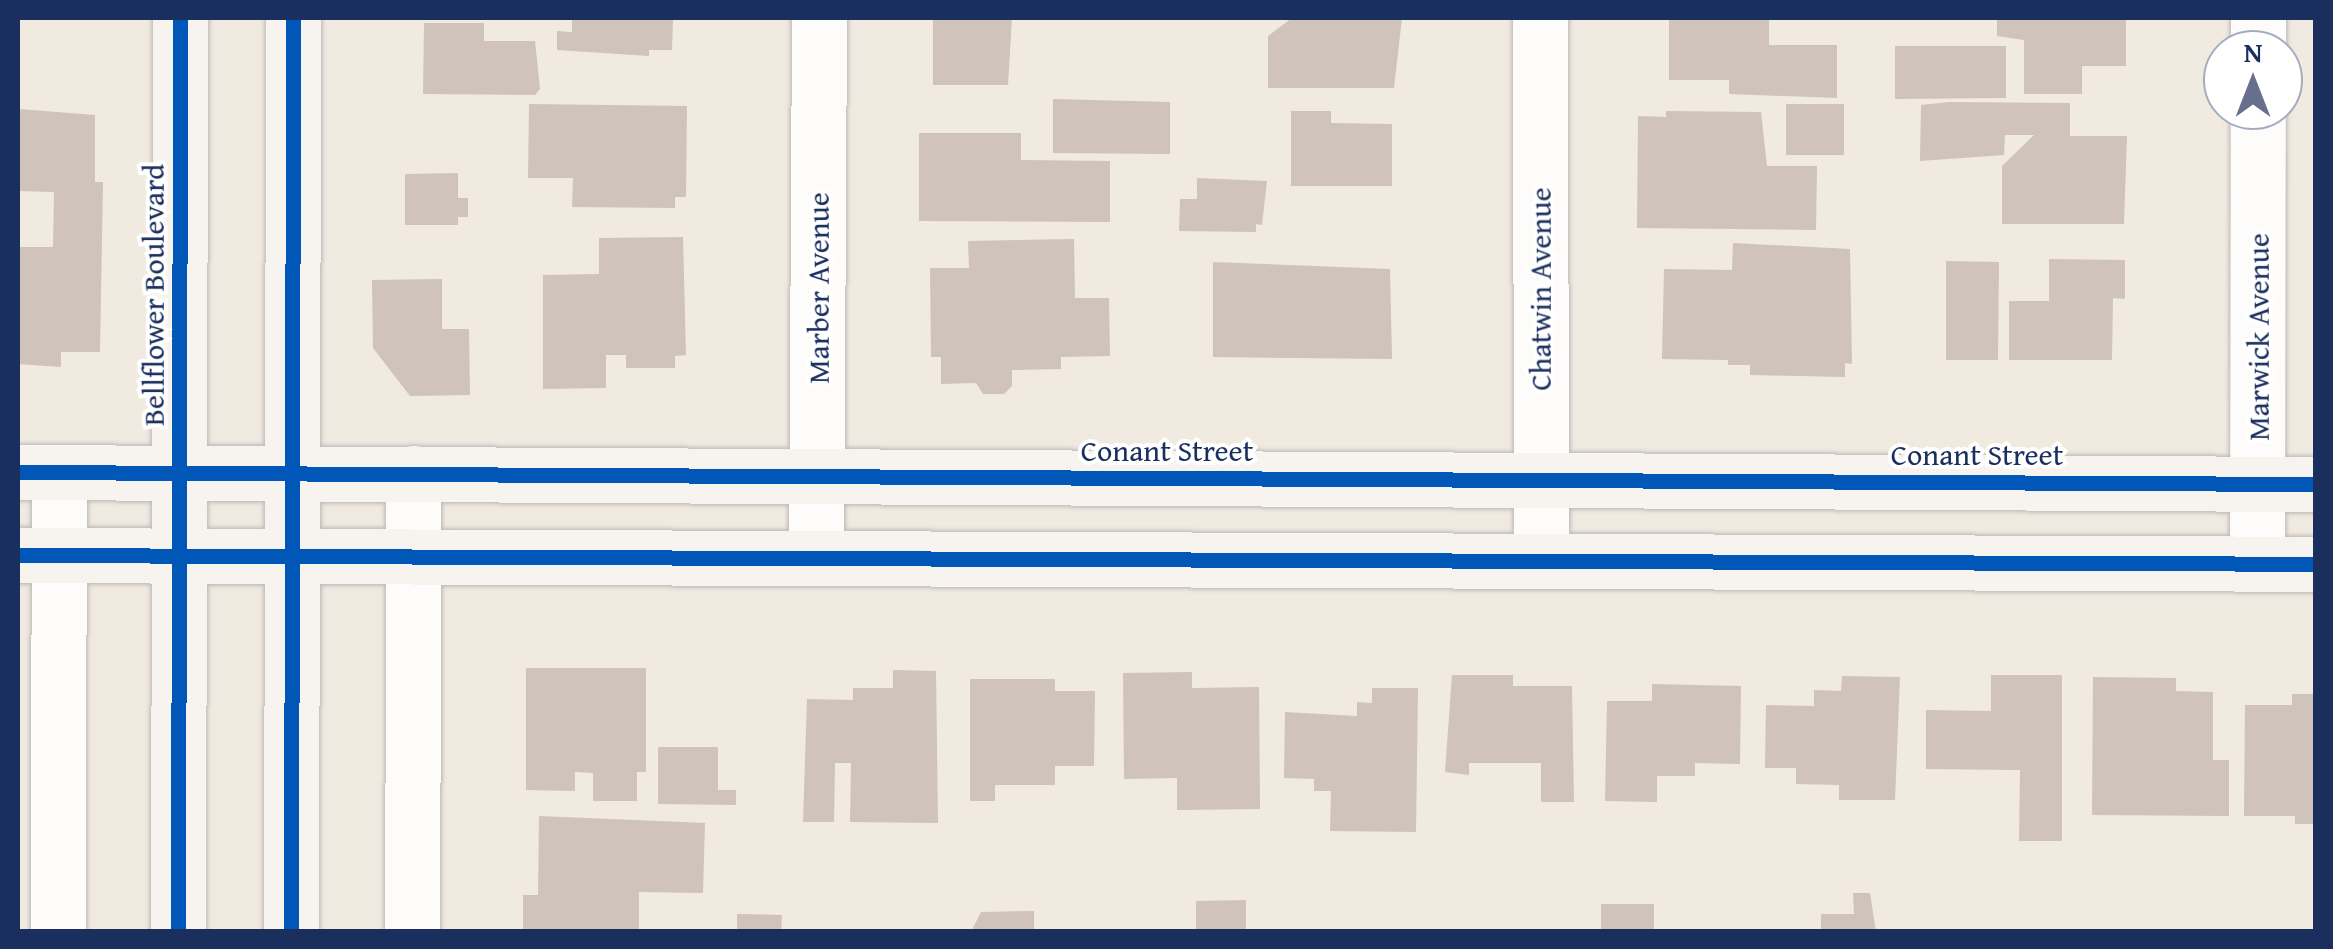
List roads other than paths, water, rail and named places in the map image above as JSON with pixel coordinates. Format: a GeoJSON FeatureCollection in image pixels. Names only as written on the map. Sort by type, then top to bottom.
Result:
{"type":"FeatureCollection","features":[{"type":"Feature","properties":{"kind":"street","name":"Bellflower Boulevard"},"geometry":{"type":"LineString","coordinates":[[178,932],[180,18]]}},
{"type":"Feature","properties":{"kind":"street"},"geometry":{"type":"LineString","coordinates":[[292,932],[294,18]]}},
{"type":"Feature","properties":{"kind":"street","name":"Marber Avenue"},"geometry":{"type":"LineString","coordinates":[[816,558],[819,18]]}},
{"type":"Feature","properties":{"kind":"street","name":"Chatwin Avenue"},"geometry":{"type":"LineString","coordinates":[[1540,18],[1542,560]]}},
{"type":"Feature","properties":{"kind":"street","name":"Marwick Avenue"},"geometry":{"type":"LineString","coordinates":[[2257,564],[2258,130]]}},
{"type":"Feature","properties":{"kind":"street","name":"Conant Street"},"geometry":{"type":"LineString","coordinates":[[38,472],[2316,484]]}},
{"type":"Feature","properties":{"kind":"street"},"geometry":{"type":"LineString","coordinates":[[38,472],[38,555],[58,932]]}},
{"type":"Feature","properties":{"kind":"street"},"geometry":{"type":"LineString","coordinates":[[412,932],[414,473]]}},
{"type":"Feature","properties":{"kind":"street"},"geometry":{"type":"LineString","coordinates":[[38,555],[2316,564]]}}]}
